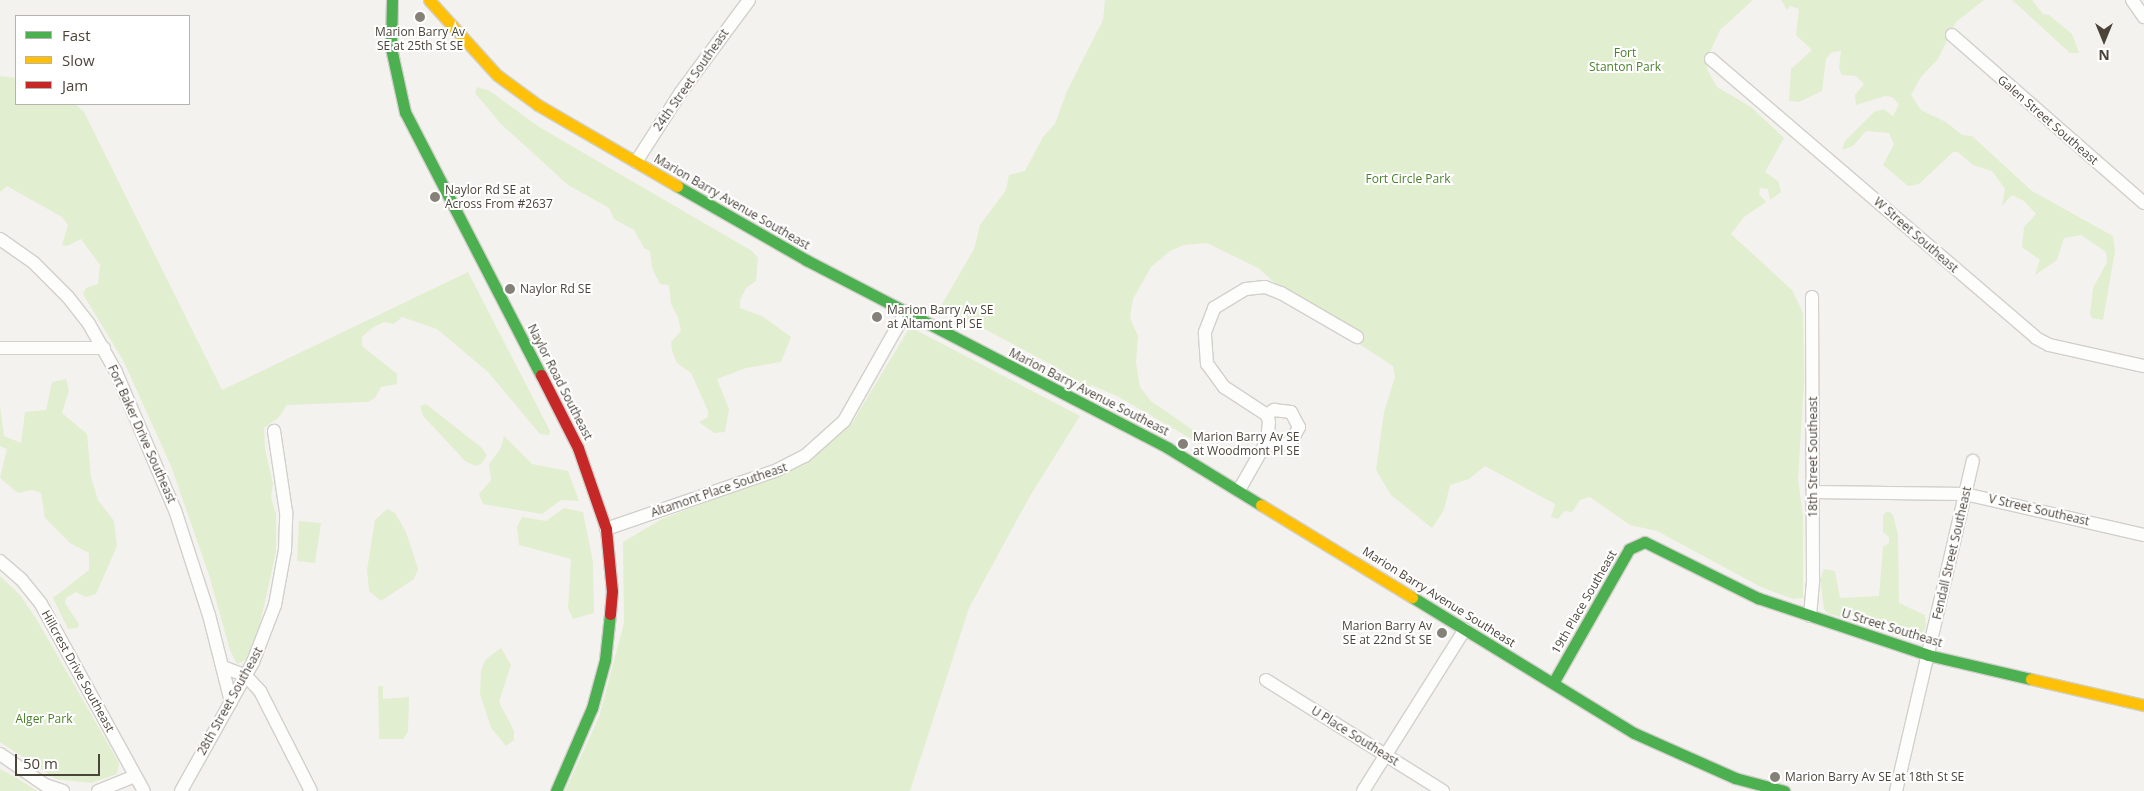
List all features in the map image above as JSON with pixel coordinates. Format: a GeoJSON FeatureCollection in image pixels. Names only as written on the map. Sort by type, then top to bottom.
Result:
{"type":"FeatureCollection","features":[{"type":"Feature","properties":{"kind":"main road","name":"Naylor Road Southeast"},"geometry":{"type":"LineString","coordinates":[[392,0],[391,48],[396,84],[406,112],[578,448],[606,529],[612,591],[606,660],[592,708],[556,791]]}},
{"type":"Feature","properties":{"kind":"main road","name":"Marion Barry Avenue Southeast"},"geometry":{"type":"LineString","coordinates":[[429,0],[478,58],[514,88],[636,162],[905,313],[1094,407],[1238,490],[1655,744],[1736,778],[1784,791]]}},
{"type":"Feature","properties":{"kind":"main road","name":"U Street Southeast"},"geometry":{"type":"LineString","coordinates":[[1645,542],[1652,542],[1753,596],[1928,655],[2144,705]]}},
{"type":"Feature","properties":{"kind":"main road","name":"19th Place Southeast"},"geometry":{"type":"LineString","coordinates":[[1553,683],[1629,549],[1645,542]]}},
{"type":"Feature","properties":{"kind":"street","name":"24th Street Southeast"},"geometry":{"type":"LineString","coordinates":[[636,162],[681,92],[749,0]]}},
{"type":"Feature","properties":{"kind":"street"},"geometry":{"type":"LineString","coordinates":[[2132,0],[2144,17]]}},
{"type":"Feature","properties":{"kind":"street","name":"Galen Street Southeast"},"geometry":{"type":"LineString","coordinates":[[1952,35],[2144,203]]}},
{"type":"Feature","properties":{"kind":"street","name":"W Street Southeast"},"geometry":{"type":"LineString","coordinates":[[1711,59],[2036,338],[2049,345],[2144,366]]}},
{"type":"Feature","properties":{"kind":"street","name":"Fort Baker Drive Southeast"},"geometry":{"type":"LineString","coordinates":[[0,239],[34,263],[58,285],[82,314],[104,348],[136,416],[175,510],[223,667],[231,702]]}},
{"type":"Feature","properties":{"kind":"street"},"geometry":{"type":"LineString","coordinates":[[1238,490],[1267,441],[1270,432],[1267,415],[1224,387],[1207,364],[1205,332],[1214,308],[1246,289],[1265,288],[1281,293],[1357,337]]}},
{"type":"Feature","properties":{"kind":"street","name":"18th Street Southeast"},"geometry":{"type":"LineString","coordinates":[[1810,616],[1813,492],[1812,297]]}},
{"type":"Feature","properties":{"kind":"street","name":"Altamont Place Southeast"},"geometry":{"type":"LineString","coordinates":[[606,529],[777,470],[805,456],[844,421],[905,313]]}},
{"type":"Feature","properties":{"kind":"street"},"geometry":{"type":"LineString","coordinates":[[0,348],[104,348]]}},
{"type":"Feature","properties":{"kind":"street"},"geometry":{"type":"LineString","coordinates":[[1267,415],[1283,409],[1297,419],[1299,428],[1291,443],[1275,446],[1267,441]]}},
{"type":"Feature","properties":{"kind":"street","name":"28th Street Southeast"},"geometry":{"type":"LineString","coordinates":[[181,791],[246,676],[268,627],[285,550],[286,493],[274,431]]}},
{"type":"Feature","properties":{"kind":"street","name":"Fendall Street Southeast"},"geometry":{"type":"LineString","coordinates":[[1896,791],[1973,461]]}},
{"type":"Feature","properties":{"kind":"street","name":"V Street Southeast"},"geometry":{"type":"LineString","coordinates":[[1813,492],[1965,494],[2144,534]]}},
{"type":"Feature","properties":{"kind":"street","name":"Hillcrest Drive Southeast"},"geometry":{"type":"LineString","coordinates":[[0,562],[27,585],[41,604],[144,791]]}},
{"type":"Feature","properties":{"kind":"street"},"geometry":{"type":"LineString","coordinates":[[1363,791],[1465,629]]}},
{"type":"Feature","properties":{"kind":"street"},"geometry":{"type":"LineString","coordinates":[[223,667],[246,676],[260,691],[311,791]]}},
{"type":"Feature","properties":{"kind":"street","name":"U Place Southeast"},"geometry":{"type":"LineString","coordinates":[[1266,680],[1443,791]]}},
{"type":"Feature","properties":{"kind":"street"},"geometry":{"type":"LineString","coordinates":[[0,754],[45,785],[63,791]]}},
{"type":"Feature","properties":{"kind":"street"},"geometry":{"type":"LineString","coordinates":[[98,791],[135,776]]}},
{"type":"Feature","properties":{"kind":"green space","name":"Fort Circle Park"},"geometry":{"type":"Polygon","coordinates":[[[1105,0],[1753,0],[1720,30],[1710,52],[1707,69],[1717,87],[1751,107],[1784,138],[1765,172],[1778,181],[1781,192],[1770,200],[1768,189],[1760,188],[1759,194],[1766,202],[1744,217],[1731,234],[1792,290],[1803,313],[1804,382],[1798,480],[1803,516],[1803,598],[1793,599],[1761,587],[1657,531],[1630,525],[1590,497],[1580,500],[1572,512],[1564,511],[1558,519],[1551,517],[1555,504],[1485,466],[1469,479],[1450,485],[1444,510],[1432,528],[1391,495],[1376,470],[1384,412],[1395,377],[1393,366],[1305,309],[1258,268],[1207,243],[1184,245],[1170,251],[1151,267],[1133,299],[1130,318],[1138,336],[1136,363],[1140,387],[1151,401],[1200,435],[1202,445],[1117,396],[1091,385],[1089,390],[1058,368],[941,306],[974,249],[980,225],[1006,190],[1009,175],[1025,171],[1043,137],[1055,124],[1067,91],[1103,20],[1105,0]]]}},
{"type":"Feature","properties":{"kind":"green space"},"geometry":{"type":"Polygon","coordinates":[[[1781,0],[1984,0],[1956,22],[1938,59],[1921,77],[1911,95],[1921,110],[1946,122],[1962,135],[1972,136],[2032,191],[2113,236],[2115,251],[2103,320],[2092,318],[2090,314],[2093,288],[2107,262],[2106,252],[2081,235],[2064,238],[2057,260],[2035,275],[2040,260],[2022,247],[2024,227],[2036,214],[2024,201],[2012,195],[2002,206],[2005,189],[1992,171],[1973,165],[1958,152],[1953,152],[1919,184],[1908,186],[1883,165],[1894,144],[1889,133],[1866,131],[1853,146],[1842,150],[1845,141],[1874,112],[1884,109],[1893,116],[1899,104],[1892,97],[1885,96],[1856,105],[1855,95],[1864,84],[1856,76],[1842,75],[1839,68],[1841,51],[1832,52],[1826,59],[1822,91],[1799,102],[1789,101],[1791,69],[1812,50],[1796,35],[1799,9],[1790,6],[1787,10],[1781,0]]]}},
{"type":"Feature","properties":{"kind":"green space"},"geometry":{"type":"Polygon","coordinates":[[[2012,0],[2032,0],[2043,14],[2049,15],[2072,34],[2079,53],[2070,53],[2012,0]]]}},
{"type":"Feature","properties":{"kind":"green space"},"geometry":{"type":"Polygon","coordinates":[[[0,76],[15,78],[15,105],[76,105],[84,112],[222,390],[468,272],[550,431],[549,435],[540,434],[488,372],[437,329],[402,317],[394,324],[384,322],[372,328],[362,337],[362,346],[397,374],[397,384],[381,387],[375,398],[368,402],[287,405],[279,417],[264,428],[265,448],[273,484],[271,497],[276,514],[276,552],[259,628],[246,660],[237,664],[230,650],[209,575],[171,466],[123,360],[83,294],[86,288],[98,284],[100,265],[81,239],[67,246],[62,245],[68,225],[62,217],[7,186],[0,192],[0,76]]]}},
{"type":"Feature","properties":{"kind":"green space"},"geometry":{"type":"Polygon","coordinates":[[[477,87],[490,91],[539,127],[752,251],[758,258],[756,281],[746,288],[740,300],[740,308],[762,316],[791,337],[781,362],[746,368],[717,379],[729,409],[725,432],[714,433],[699,422],[708,417],[708,411],[691,373],[677,363],[672,351],[671,342],[681,331],[678,317],[671,304],[669,285],[660,284],[652,268],[650,251],[644,248],[634,230],[614,219],[609,208],[568,185],[501,124],[475,93],[477,87]]]}},
{"type":"Feature","properties":{"kind":"green space"},"geometry":{"type":"Polygon","coordinates":[[[910,327],[1080,416],[1030,496],[969,608],[910,791],[565,791],[599,717],[624,623],[623,542],[662,519],[804,465],[852,423],[910,327]]]}},
{"type":"Feature","properties":{"kind":"green space"},"geometry":{"type":"Polygon","coordinates":[[[66,379],[69,390],[62,413],[87,434],[91,477],[98,500],[114,521],[117,546],[96,594],[86,597],[76,592],[66,598],[65,603],[79,624],[78,628],[68,629],[53,598],[89,570],[89,553],[70,543],[45,518],[41,493],[32,490],[18,493],[0,478],[7,449],[0,446],[0,406],[4,436],[21,443],[25,412],[46,410],[52,382],[66,379]]]}},
{"type":"Feature","properties":{"kind":"green space"},"geometry":{"type":"Polygon","coordinates":[[[426,404],[482,448],[487,455],[481,464],[476,466],[465,461],[423,416],[420,406],[426,404]]]}},
{"type":"Feature","properties":{"kind":"green space"},"geometry":{"type":"Polygon","coordinates":[[[504,436],[532,464],[568,471],[579,501],[561,500],[542,514],[483,504],[479,494],[491,480],[489,464],[501,448],[504,436]]]}},
{"type":"Feature","properties":{"kind":"green space"},"geometry":{"type":"Polygon","coordinates":[[[564,508],[583,512],[593,562],[594,613],[573,619],[568,608],[571,559],[519,545],[517,527],[522,517],[546,521],[564,508]]]}},
{"type":"Feature","properties":{"kind":"green space"},"geometry":{"type":"Polygon","coordinates":[[[387,509],[395,513],[406,532],[418,569],[414,579],[381,601],[369,591],[367,570],[375,520],[387,509]]]}},
{"type":"Feature","properties":{"kind":"green space"},"geometry":{"type":"Polygon","coordinates":[[[1888,511],[1893,515],[1898,535],[1899,603],[1925,615],[1926,627],[1918,641],[1827,613],[1824,609],[1820,579],[1824,569],[1835,571],[1840,598],[1879,596],[1883,547],[1889,543],[1889,537],[1883,532],[1883,515],[1888,511]]]}},
{"type":"Feature","properties":{"kind":"green space"},"geometry":{"type":"Polygon","coordinates":[[[299,521],[321,523],[315,563],[297,561],[299,521]]]}},
{"type":"Feature","properties":{"kind":"green space","name":"Alger Park"},"geometry":{"type":"Polygon","coordinates":[[[0,576],[20,595],[37,620],[119,763],[117,774],[91,783],[56,779],[0,742],[0,576]]]}},
{"type":"Feature","properties":{"kind":"green space"},"geometry":{"type":"Polygon","coordinates":[[[501,648],[511,665],[499,702],[514,731],[514,740],[506,746],[491,728],[480,694],[481,670],[486,659],[501,648]]]}},
{"type":"Feature","properties":{"kind":"green space"},"geometry":{"type":"Polygon","coordinates":[[[378,686],[383,686],[383,699],[409,697],[408,732],[403,739],[379,739],[378,686]]]}},
{"type":"Feature","properties":{"kind":"green space"},"geometry":{"type":"Polygon","coordinates":[[[0,769],[17,778],[37,791],[0,791],[0,769]]]}},
{"type":"Feature","properties":{"kind":"traffic: fast"},"geometry":{"type":"LineString","coordinates":[[392,0],[391,48],[405,112],[541,375]]}},
{"type":"Feature","properties":{"kind":"traffic: fast"},"geometry":{"type":"LineString","coordinates":[[677,186],[806,260],[1168,448],[1261,505]]}},
{"type":"Feature","properties":{"kind":"traffic: fast"},"geometry":{"type":"LineString","coordinates":[[1553,683],[1629,549],[1645,542],[1758,598],[1928,655],[2031,679]]}},
{"type":"Feature","properties":{"kind":"traffic: fast"},"geometry":{"type":"LineString","coordinates":[[1412,597],[1634,733],[1735,778],[1784,791]]}},
{"type":"Feature","properties":{"kind":"traffic: fast"},"geometry":{"type":"LineString","coordinates":[[556,791],[592,708],[605,660],[610,614]]}},
{"type":"Feature","properties":{"kind":"traffic: slow"},"geometry":{"type":"LineString","coordinates":[[429,0],[497,75],[538,105],[677,186]]}},
{"type":"Feature","properties":{"kind":"traffic: slow"},"geometry":{"type":"LineString","coordinates":[[1261,505],[1412,597]]}},
{"type":"Feature","properties":{"kind":"traffic: slow"},"geometry":{"type":"LineString","coordinates":[[2031,679],[2144,705]]}},
{"type":"Feature","properties":{"kind":"traffic: jam"},"geometry":{"type":"LineString","coordinates":[[541,375],[578,448],[606,529],[612,591],[610,614]]}},
{"type":"Feature","properties":{"kind":"place","name":"Marion Barry Av SE at 25th St SE"},"geometry":{"type":"Point","coordinates":[420,17]}},
{"type":"Feature","properties":{"kind":"place","name":"Naylor Rd SE at Across From #2637"},"geometry":{"type":"Point","coordinates":[435,197]}},
{"type":"Feature","properties":{"kind":"place","name":"Naylor Rd SE"},"geometry":{"type":"Point","coordinates":[510,289]}},
{"type":"Feature","properties":{"kind":"place","name":"Marion Barry Av SE at Altamont Pl SE"},"geometry":{"type":"Point","coordinates":[877,317]}},
{"type":"Feature","properties":{"kind":"place","name":"Marion Barry Av SE at Woodmont Pl SE"},"geometry":{"type":"Point","coordinates":[1183,444]}},
{"type":"Feature","properties":{"kind":"place","name":"Marion Barry Av SE at 22nd St SE"},"geometry":{"type":"Point","coordinates":[1442,633]}},
{"type":"Feature","properties":{"kind":"place","name":"Marion Barry Av SE at 18th St SE"},"geometry":{"type":"Point","coordinates":[1775,777]}},
{"type":"Feature","properties":{"kind":"park label","name":"Fort Stanton Park"},"geometry":{"type":"Point","coordinates":[1625,60]}}]}
